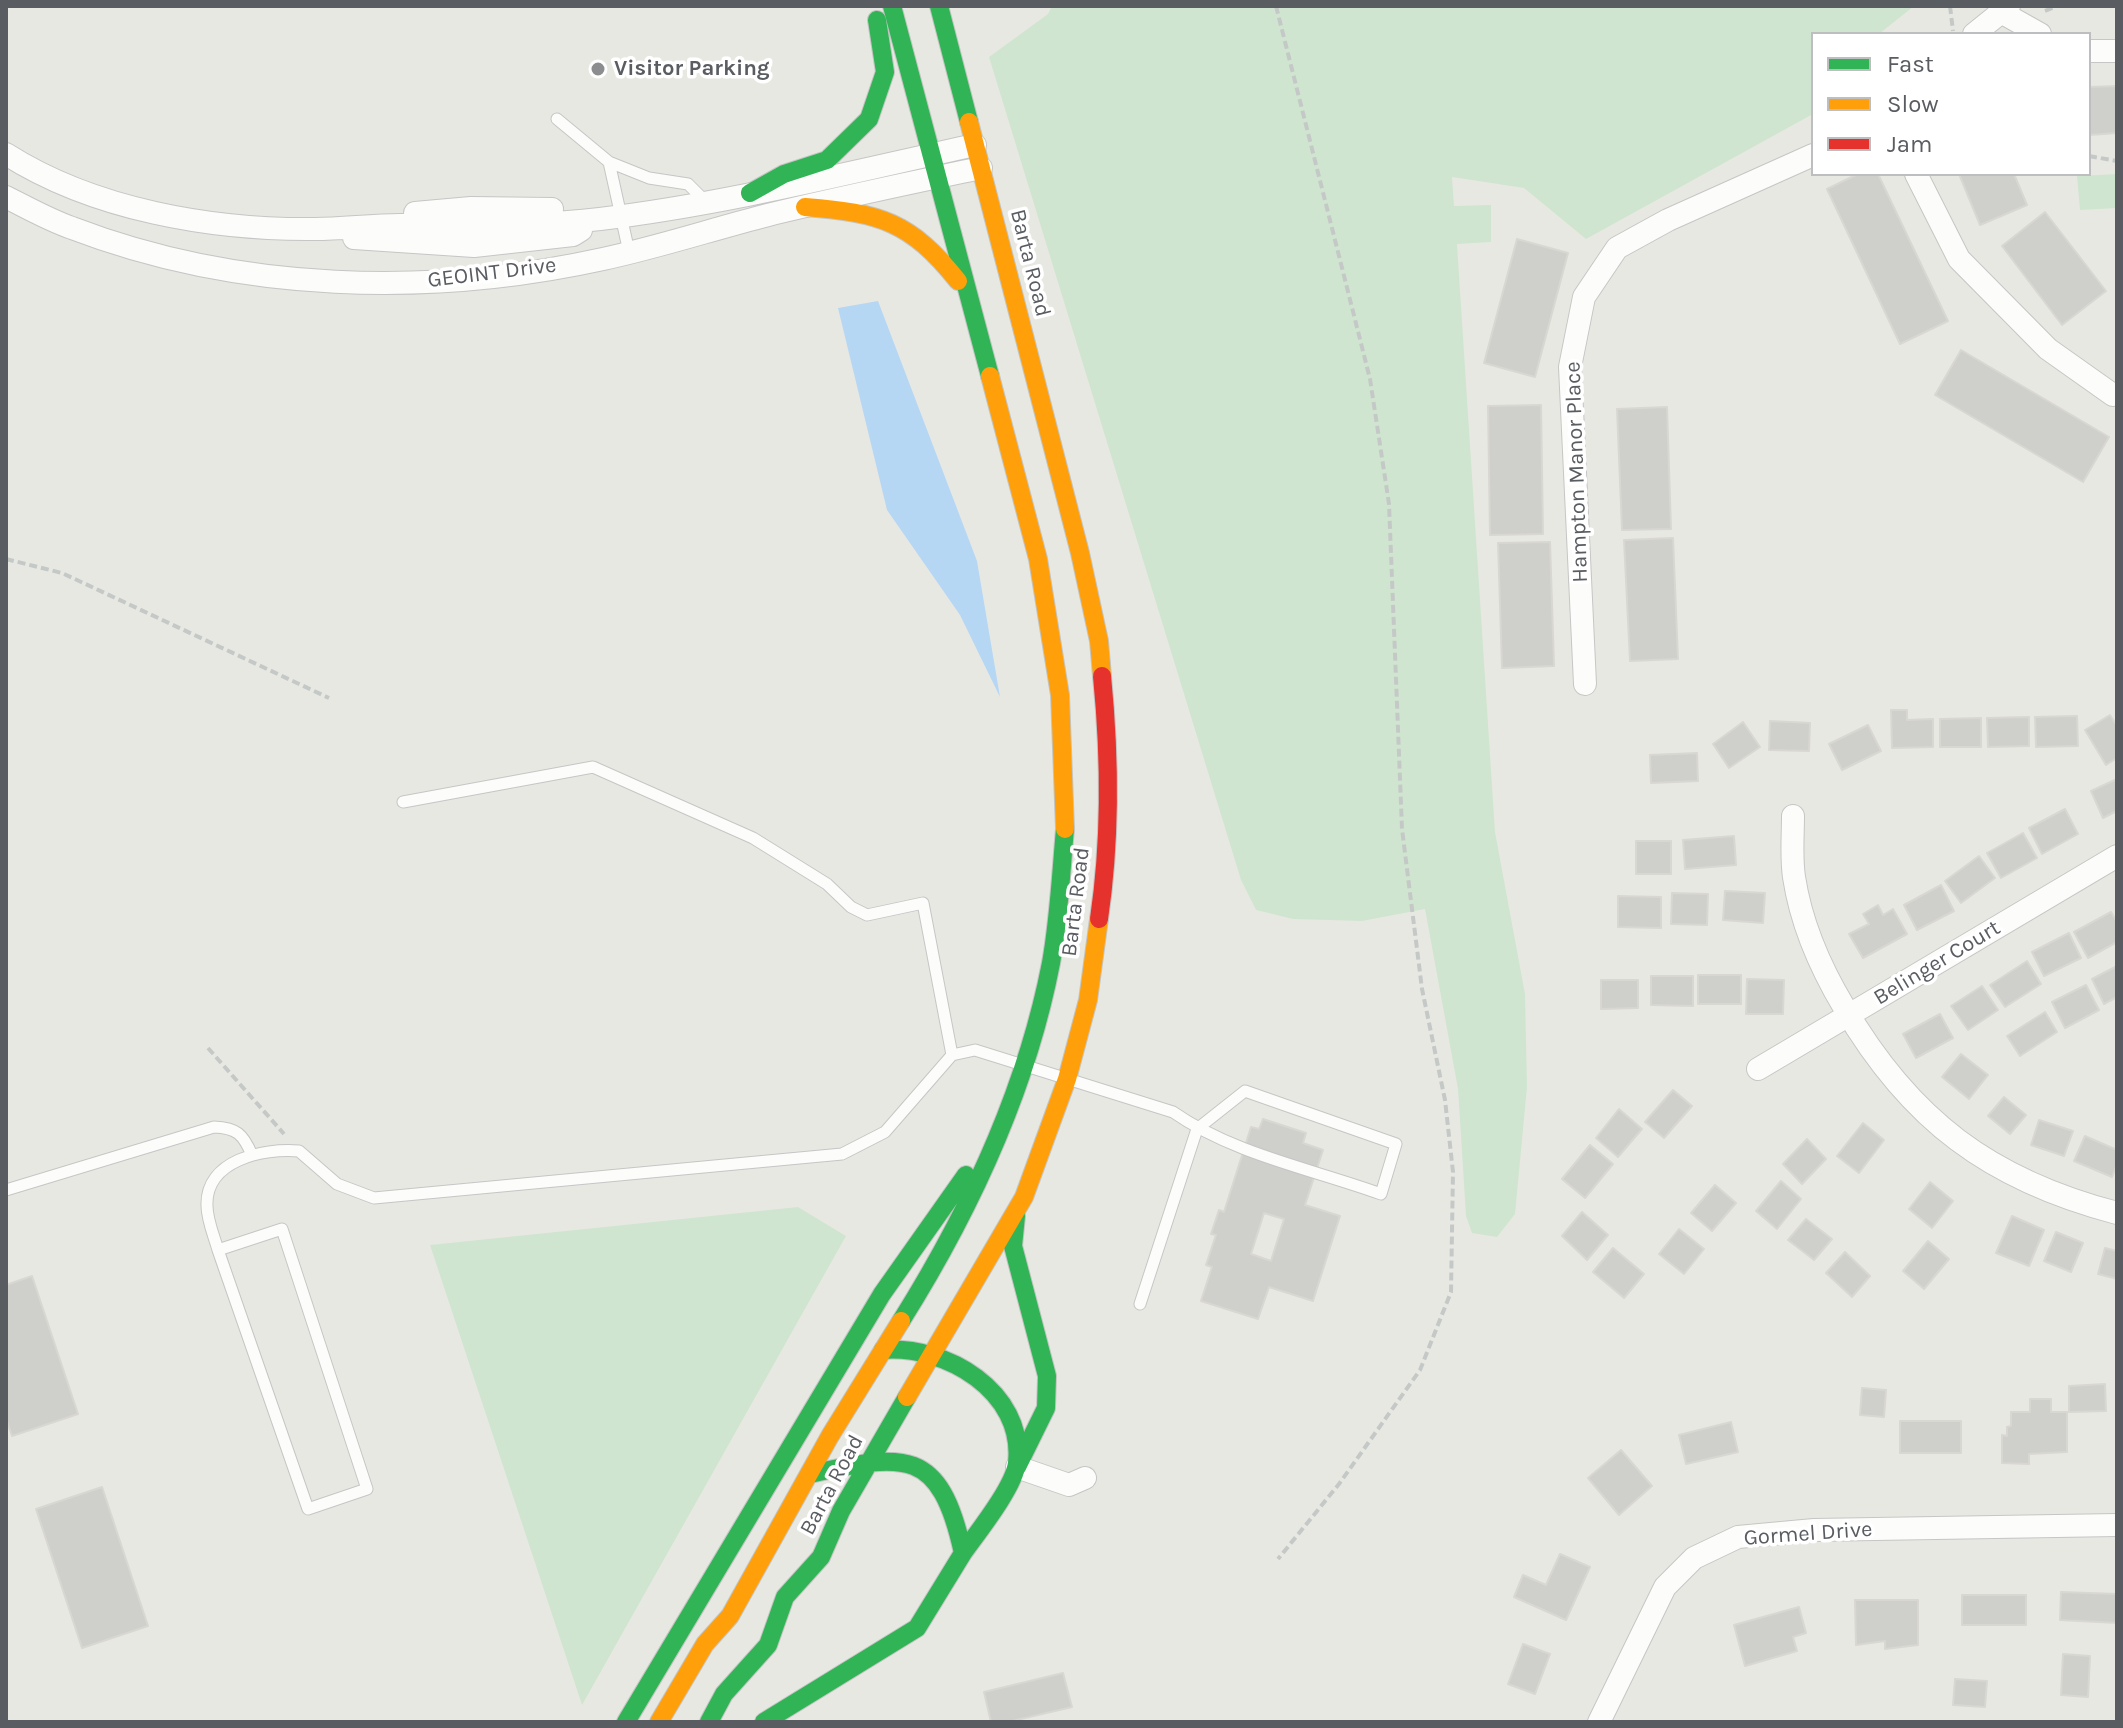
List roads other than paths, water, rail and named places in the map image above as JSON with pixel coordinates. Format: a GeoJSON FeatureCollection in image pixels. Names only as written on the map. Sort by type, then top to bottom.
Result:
{"type":"FeatureCollection","features":[{"type":"Feature","properties":{"kind":"street"},"geometry":{"type":"LineString","coordinates":[[750,193],[784,174],[827,160],[869,119],[885,72],[882,36],[874,6]]}},
{"type":"Feature","properties":{"kind":"street","name":"Barta Road"},"geometry":{"type":"LineString","coordinates":[[659,1722],[705,1644],[730,1616],[764,1550],[781,1529],[883,1350],[948,1246],[996,1140],[1024,1067],[1051,962],[1066,822],[1060,695],[1038,559],[892,6]]}},
{"type":"Feature","properties":{"kind":"street","name":"Barta Road"},"geometry":{"type":"LineString","coordinates":[[709,1722],[724,1694],[768,1645],[785,1597],[821,1557],[841,1511],[935,1355],[1016,1210],[1067,1079],[1088,1000],[1107,865],[1108,739],[1099,641],[1080,553],[939,6]]}},
{"type":"Feature","properties":{"kind":"street"},"geometry":{"type":"LineString","coordinates":[[1976,32],[2004,9],[2037,32]]}},
{"type":"Feature","properties":{"kind":"street"},"geometry":{"type":"LineString","coordinates":[[2091,51],[2117,51]]}},
{"type":"Feature","properties":{"kind":"street","name":"GEOINT Drive"},"geometry":{"type":"LineString","coordinates":[[6,154],[101,198],[216,224],[313,229],[366,240],[474,246],[573,235],[610,217],[750,193],[975,145]]}},
{"type":"Feature","properties":{"kind":"street","name":"Hampton Manor Place"},"geometry":{"type":"LineString","coordinates":[[1585,684],[1570,367],[1584,297],[1617,248],[1668,220],[1811,156]]}},
{"type":"Feature","properties":{"kind":"street","name":"GEOINT Drive"},"geometry":{"type":"LineString","coordinates":[[6,197],[71,228],[160,255],[230,270],[349,283],[476,278],[629,252],[805,207],[981,168]]}},
{"type":"Feature","properties":{"kind":"street"},"geometry":{"type":"LineString","coordinates":[[1917,176],[1959,259],[2048,349],[2113,395]]}},
{"type":"Feature","properties":{"kind":"street"},"geometry":{"type":"LineString","coordinates":[[805,207],[854,210],[890,222],[925,242],[964,287]]}},
{"type":"Feature","properties":{"kind":"street","name":"GEOINT Drive"},"geometry":{"type":"LineString","coordinates":[[313,229],[471,208],[572,209],[610,217]]}},
{"type":"Feature","properties":{"kind":"street"},"geometry":{"type":"LineString","coordinates":[[1793,816],[1794,875],[1802,912],[1825,975],[1879,1064],[1935,1123],[1986,1160],[2029,1183],[2117,1213]]}},
{"type":"Feature","properties":{"kind":"street","name":"Belinger Court"},"geometry":{"type":"LineString","coordinates":[[1758,1069],[2117,856]]}},
{"type":"Feature","properties":{"kind":"street"},"geometry":{"type":"LineString","coordinates":[[631,1717],[882,1294],[967,1173],[996,1140]]}},
{"type":"Feature","properties":{"kind":"street"},"geometry":{"type":"LineString","coordinates":[[764,1722],[917,1628],[1017,1467],[1046,1408],[1047,1376],[1013,1246],[1016,1210]]}},
{"type":"Feature","properties":{"kind":"street"},"geometry":{"type":"LineString","coordinates":[[883,1350],[903,1345],[935,1355],[982,1383],[1005,1407],[1015,1432],[1017,1467]]}},
{"type":"Feature","properties":{"kind":"street"},"geometry":{"type":"LineString","coordinates":[[810,1474],[873,1460],[893,1458],[912,1463],[936,1477],[952,1507],[963,1553]]}},
{"type":"Feature","properties":{"kind":"street"},"geometry":{"type":"LineString","coordinates":[[1017,1467],[1069,1485],[1085,1478]]}},
{"type":"Feature","properties":{"kind":"street","name":"Gormel Drive"},"geometry":{"type":"LineString","coordinates":[[1599,1722],[1665,1587],[1694,1558],[1714,1546],[1759,1533],[2117,1525]]}},
{"type":"Feature","properties":{"kind":"lane"},"geometry":{"type":"LineString","coordinates":[[557,119],[609,162],[649,178],[688,184],[705,201]]}},
{"type":"Feature","properties":{"kind":"lane"},"geometry":{"type":"LineString","coordinates":[[609,162],[610,217],[629,252]]}},
{"type":"Feature","properties":{"kind":"lane"},"geometry":{"type":"LineString","coordinates":[[403,802],[593,767],[753,838],[827,884],[851,907],[867,915],[923,903],[952,1055]]}},
{"type":"Feature","properties":{"kind":"lane"},"geometry":{"type":"LineString","coordinates":[[218,1250],[282,1229],[367,1489],[308,1509],[218,1250],[206,1209],[213,1178],[225,1167],[252,1155],[299,1151],[337,1184],[374,1198],[842,1154],[885,1132],[952,1055],[975,1050],[1173,1112],[1197,1129],[1381,1194],[1396,1144],[1245,1091],[1197,1129],[1140,1304]]}},
{"type":"Feature","properties":{"kind":"lane"},"geometry":{"type":"LineString","coordinates":[[6,1190],[214,1127],[232,1128],[243,1135],[252,1155]]}},
{"type":"Feature","properties":{"kind":"water"},"geometry":{"type":"Polygon","coordinates":[[[878,301],[977,561],[1000,697],[960,615],[887,510],[838,308],[878,301]]]}},
{"type":"Feature","properties":{"kind":"place","name":"Visitor Parking"},"geometry":{"type":"Point","coordinates":[598,69]}}]}
